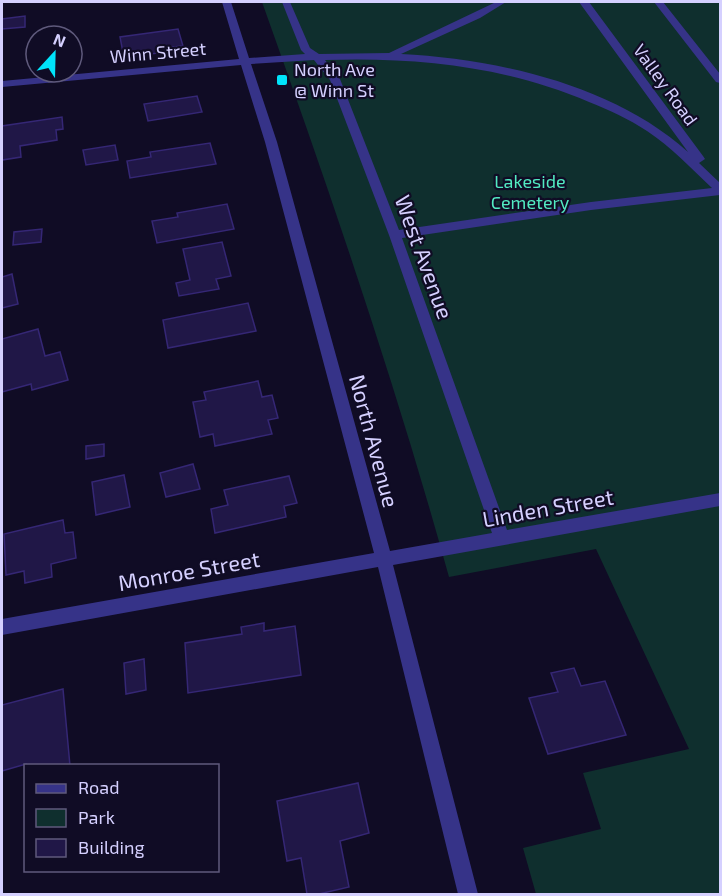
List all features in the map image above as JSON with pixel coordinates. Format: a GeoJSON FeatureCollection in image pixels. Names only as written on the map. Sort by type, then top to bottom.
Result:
{"type":"FeatureCollection","features":[{"type":"Feature","properties":{"kind":"street","name":"North Avenue"},"geometry":{"type":"LineString","coordinates":[[226,2],[247,61],[271,142],[384,560],[468,894]]}},
{"type":"Feature","properties":{"kind":"street","name":"West Avenue"},"geometry":{"type":"LineString","coordinates":[[286,2],[306,50],[318,58],[335,79],[395,235],[502,539]]}},
{"type":"Feature","properties":{"kind":"street"},"geometry":{"type":"LineString","coordinates":[[391,55],[477,16],[502,2]]}},
{"type":"Feature","properties":{"kind":"street","name":"Valley Road"},"geometry":{"type":"LineString","coordinates":[[584,2],[720,189]]}},
{"type":"Feature","properties":{"kind":"street"},"geometry":{"type":"LineString","coordinates":[[658,2],[720,80]]}},
{"type":"Feature","properties":{"kind":"street","name":"Winn Street"},"geometry":{"type":"LineString","coordinates":[[2,84],[247,61],[391,55]]}},
{"type":"Feature","properties":{"kind":"street"},"geometry":{"type":"LineString","coordinates":[[391,55],[479,63],[521,73],[591,97],[655,130],[720,189]]}},
{"type":"Feature","properties":{"kind":"street"},"geometry":{"type":"LineString","coordinates":[[395,235],[720,189]]}},
{"type":"Feature","properties":{"kind":"street","name":"Linden Street"},"geometry":{"type":"LineString","coordinates":[[384,560],[720,499]]}},
{"type":"Feature","properties":{"kind":"street","name":"Monroe Street"},"geometry":{"type":"LineString","coordinates":[[2,627],[384,560]]}},
{"type":"Feature","properties":{"kind":"green space","name":"Lakeside Cemetery"},"geometry":{"type":"Polygon","coordinates":[[[262,2],[720,2],[720,894],[536,894],[523,848],[601,829],[583,773],[689,749],[596,549],[449,577],[407,432],[361,288],[262,2]]]}},
{"type":"Feature","properties":{"kind":"building"},"geometry":{"type":"Polygon","coordinates":[[[25,16],[25,24],[24,27],[2,29],[2,19],[25,16]]]}},
{"type":"Feature","properties":{"kind":"building"},"geometry":{"type":"Polygon","coordinates":[[[178,29],[183,46],[164,48],[165,52],[124,58],[120,37],[178,29]]]}},
{"type":"Feature","properties":{"kind":"building"},"geometry":{"type":"Polygon","coordinates":[[[197,96],[202,112],[148,121],[144,104],[197,96]]]}},
{"type":"Feature","properties":{"kind":"building"},"geometry":{"type":"Polygon","coordinates":[[[62,117],[63,129],[56,130],[57,140],[20,146],[21,157],[2,160],[2,126],[62,117]]]}},
{"type":"Feature","properties":{"kind":"building"},"geometry":{"type":"Polygon","coordinates":[[[210,143],[216,164],[130,178],[127,161],[151,157],[150,152],[210,143]]]}},
{"type":"Feature","properties":{"kind":"building"},"geometry":{"type":"Polygon","coordinates":[[[115,145],[118,160],[86,165],[83,150],[115,145]]]}},
{"type":"Feature","properties":{"kind":"building"},"geometry":{"type":"Polygon","coordinates":[[[227,204],[234,229],[157,243],[152,221],[178,217],[177,213],[227,204]]]}},
{"type":"Feature","properties":{"kind":"building"},"geometry":{"type":"Polygon","coordinates":[[[42,229],[41,242],[13,245],[14,232],[42,229]]]}},
{"type":"Feature","properties":{"kind":"building"},"geometry":{"type":"Polygon","coordinates":[[[222,242],[231,276],[216,279],[219,289],[179,296],[176,283],[190,280],[183,249],[222,242]]]}},
{"type":"Feature","properties":{"kind":"building"},"geometry":{"type":"Polygon","coordinates":[[[12,274],[18,304],[2,308],[2,277],[12,274]]]}},
{"type":"Feature","properties":{"kind":"building"},"geometry":{"type":"Polygon","coordinates":[[[248,303],[256,331],[168,348],[163,320],[248,303]]]}},
{"type":"Feature","properties":{"kind":"building"},"geometry":{"type":"Polygon","coordinates":[[[38,329],[45,356],[60,352],[68,380],[32,390],[31,384],[2,392],[2,339],[38,329]]]}},
{"type":"Feature","properties":{"kind":"building"},"geometry":{"type":"Polygon","coordinates":[[[258,381],[262,397],[272,395],[278,418],[268,420],[272,434],[215,446],[213,434],[200,437],[193,402],[206,400],[204,392],[258,381]]]}},
{"type":"Feature","properties":{"kind":"building"},"geometry":{"type":"Polygon","coordinates":[[[104,444],[104,456],[86,459],[86,446],[104,444]]]}},
{"type":"Feature","properties":{"kind":"building"},"geometry":{"type":"Polygon","coordinates":[[[193,464],[200,489],[166,497],[160,473],[193,464]]]}},
{"type":"Feature","properties":{"kind":"building"},"geometry":{"type":"Polygon","coordinates":[[[124,475],[130,507],[96,515],[92,482],[124,475]]]}},
{"type":"Feature","properties":{"kind":"building"},"geometry":{"type":"Polygon","coordinates":[[[289,476],[297,503],[284,506],[286,517],[215,533],[211,509],[228,505],[224,490],[289,476]]]}},
{"type":"Feature","properties":{"kind":"building"},"geometry":{"type":"Polygon","coordinates":[[[63,520],[65,533],[73,532],[76,558],[51,564],[52,577],[25,583],[24,571],[6,575],[4,534],[63,520]]]}},
{"type":"Feature","properties":{"kind":"building"},"geometry":{"type":"Polygon","coordinates":[[[264,623],[264,631],[295,626],[301,675],[188,693],[185,643],[242,634],[241,627],[264,623]]]}},
{"type":"Feature","properties":{"kind":"building"},"geometry":{"type":"Polygon","coordinates":[[[144,659],[146,690],[126,694],[124,663],[144,659]]]}},
{"type":"Feature","properties":{"kind":"building"},"geometry":{"type":"Polygon","coordinates":[[[574,668],[581,686],[605,681],[626,735],[548,754],[529,698],[558,692],[551,673],[574,668]]]}},
{"type":"Feature","properties":{"kind":"building"},"geometry":{"type":"Polygon","coordinates":[[[63,689],[70,764],[24,764],[2,771],[2,705],[63,689]]]}},
{"type":"Feature","properties":{"kind":"building"},"geometry":{"type":"Polygon","coordinates":[[[358,783],[369,833],[340,841],[349,887],[319,894],[307,894],[301,858],[287,861],[277,801],[358,783]]]}},
{"type":"Feature","properties":{"kind":"place","name":"North Ave @ Winn St"},"geometry":{"type":"Point","coordinates":[282,80]}}]}
